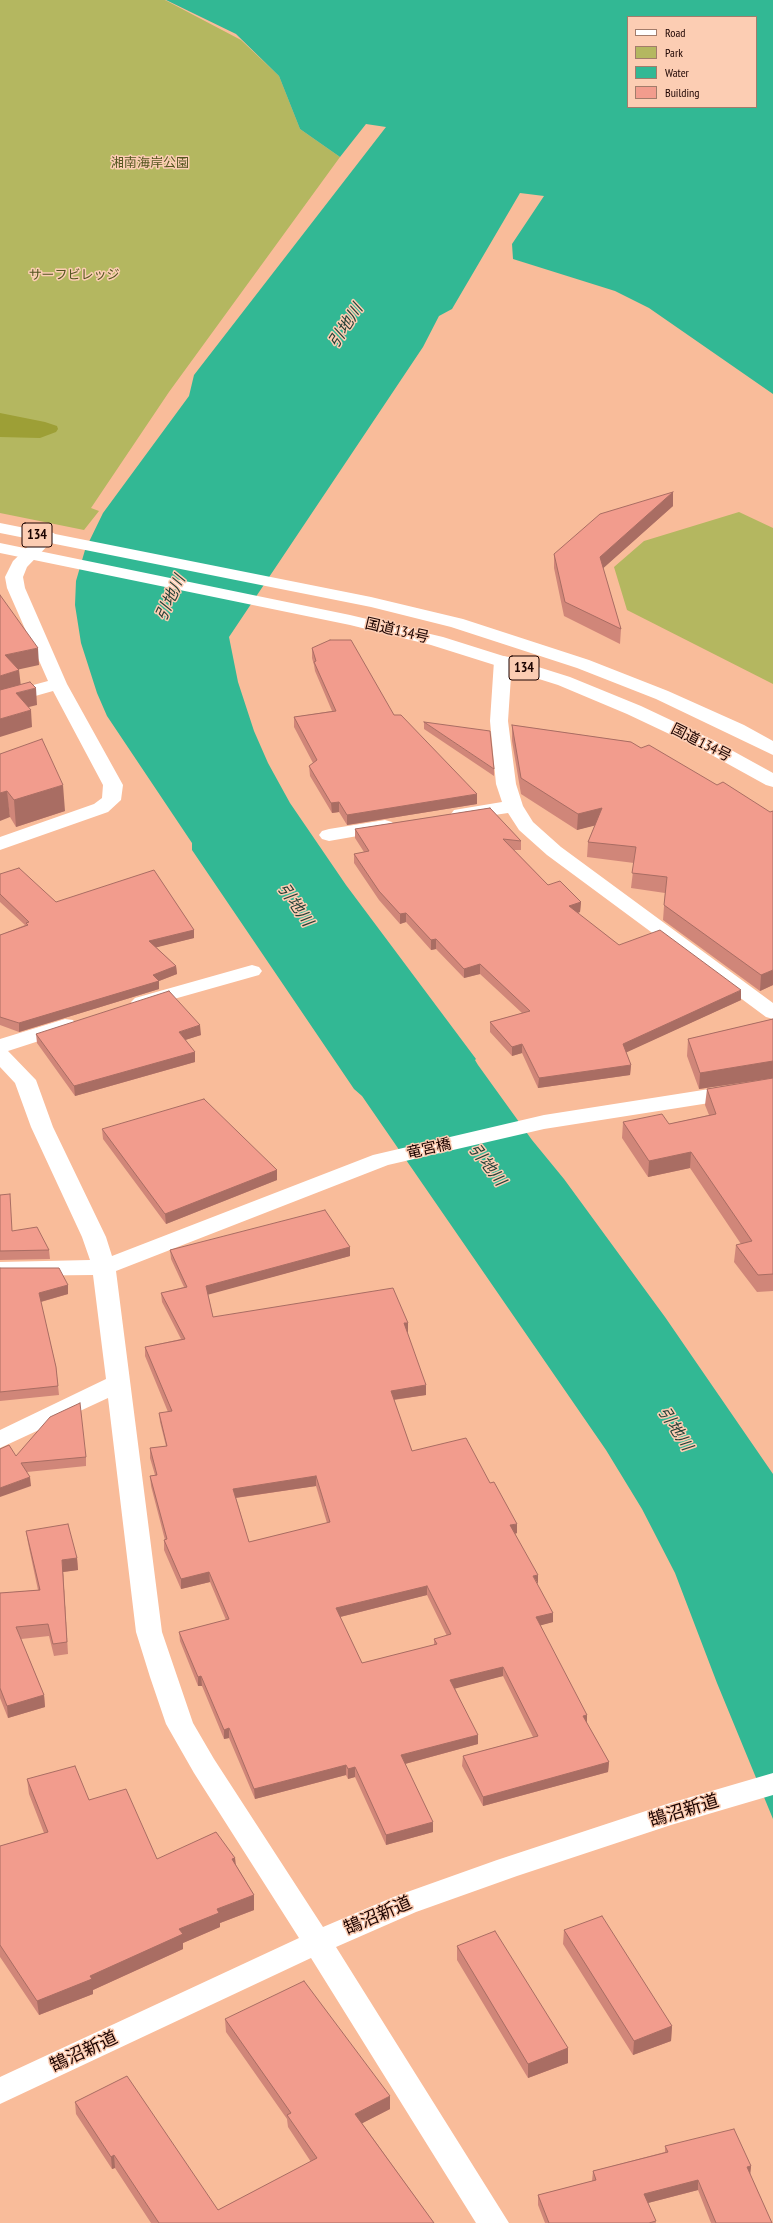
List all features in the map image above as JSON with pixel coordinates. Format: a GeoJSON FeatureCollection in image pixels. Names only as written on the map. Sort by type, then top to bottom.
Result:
{"type":"FeatureCollection","features":[{"type":"Feature","properties":{"kind":"main road","name":"国道134号"},"geometry":{"type":"LineString","coordinates":[[0,528],[371,602],[457,624],[583,664],[662,695],[737,729],[773,749]]}},
{"type":"Feature","properties":{"kind":"main road"},"geometry":{"type":"LineString","coordinates":[[0,844],[101,808],[111,800],[113,785],[58,684],[16,588],[14,577],[16,570],[48,537]]}},
{"type":"Feature","properties":{"kind":"main road","name":"国道134号"},"geometry":{"type":"LineString","coordinates":[[0,548],[258,601],[437,640],[564,681],[634,710],[706,744],[773,781]]}},
{"type":"Feature","properties":{"kind":"main road"},"geometry":{"type":"LineString","coordinates":[[503,661],[499,721],[506,784],[513,806],[526,826],[554,851],[773,1013]]}},
{"type":"Feature","properties":{"kind":"main road"},"geometry":{"type":"LineString","coordinates":[[0,700],[58,684]]}},
{"type":"Feature","properties":{"kind":"main road"},"geometry":{"type":"LineString","coordinates":[[444,817],[513,806]]}},
{"type":"Feature","properties":{"kind":"main road"},"geometry":{"type":"LineString","coordinates":[[329,835],[406,823]]}},
{"type":"Feature","properties":{"kind":"main road"},"geometry":{"type":"LineString","coordinates":[[126,1007],[252,971]]}},
{"type":"Feature","properties":{"kind":"main road"},"geometry":{"type":"LineString","coordinates":[[0,1046],[82,1020]]}},
{"type":"Feature","properties":{"kind":"main road"},"geometry":{"type":"LineString","coordinates":[[0,1055],[25,1080],[32,1095],[42,1127],[94,1237],[104,1267],[150,1632],[162,1677],[180,1724],[204,1766],[317,1942],[493,2223]]}},
{"type":"Feature","properties":{"kind":"main road","name":"竜宮橋"},"geometry":{"type":"LineString","coordinates":[[104,1267],[381,1160],[531,1126],[773,1086]]}},
{"type":"Feature","properties":{"kind":"main road"},"geometry":{"type":"LineString","coordinates":[[0,1269],[104,1267]]}},
{"type":"Feature","properties":{"kind":"main road"},"geometry":{"type":"LineString","coordinates":[[0,1440],[119,1383]]}},
{"type":"Feature","properties":{"kind":"main road","name":"鵠沼新道"},"geometry":{"type":"LineString","coordinates":[[0,2091],[317,1942],[406,1904],[500,1870],[667,1815],[773,1784]]}},
{"type":"Feature","properties":{"kind":"green space","name":"湘南海岸公園"},"geometry":{"type":"Polygon","coordinates":[[[0,0],[165,0],[241,40],[279,76],[300,129],[340,157],[169,392],[91,508],[99,511],[84,530],[0,513],[0,0]]]}},
{"type":"Feature","properties":{"kind":"green space"},"geometry":{"type":"Polygon","coordinates":[[[739,512],[773,528],[773,684],[627,610],[614,567],[644,541],[739,512]]]}},
{"type":"Feature","properties":{"kind":"shaded area"},"geometry":{"type":"Polygon","coordinates":[[[0,413],[45,422],[57,426],[58,429],[56,432],[40,438],[0,437],[0,413]]]}},
{"type":"Feature","properties":{"kind":"water","name":"引地川"},"geometry":{"type":"Polygon","coordinates":[[[166,0],[773,0],[773,394],[649,308],[615,291],[513,259],[512,244],[544,196],[520,193],[452,309],[439,316],[423,347],[229,637],[238,682],[254,731],[268,763],[290,803],[346,885],[476,1059],[475,1060],[478,1065],[532,1140],[564,1179],[665,1317],[773,1474],[773,1819],[717,1683],[675,1573],[642,1509],[606,1450],[362,1096],[354,1089],[192,850],[192,843],[107,716],[97,693],[81,643],[75,605],[76,581],[85,550],[103,513],[189,396],[194,375],[386,127],[366,124],[340,157],[300,129],[279,76],[236,34],[166,0]]]}},
{"type":"Feature","properties":{"kind":"building"},"geometry":{"type":"Polygon","coordinates":[[[673,492],[600,557],[621,629],[565,602],[554,554],[600,514],[673,492]]]}},
{"type":"Feature","properties":{"kind":"building"},"geometry":{"type":"Polygon","coordinates":[[[0,595],[38,648],[5,655],[19,670],[0,676],[0,595]]]}},
{"type":"Feature","properties":{"kind":"building"},"geometry":{"type":"Polygon","coordinates":[[[330,640],[351,640],[394,715],[401,715],[477,794],[347,815],[339,802],[331,803],[309,766],[317,760],[294,717],[336,711],[314,662],[316,661],[312,648],[330,640]]]}},
{"type":"Feature","properties":{"kind":"building"},"geometry":{"type":"Polygon","coordinates":[[[30,682],[36,688],[16,693],[31,710],[0,719],[0,690],[30,682]]]}},
{"type":"Feature","properties":{"kind":"building"},"geometry":{"type":"Polygon","coordinates":[[[424,722],[490,731],[494,769],[424,722]]]}},
{"type":"Feature","properties":{"kind":"building"},"geometry":{"type":"Polygon","coordinates":[[[512,725],[631,742],[641,748],[649,745],[717,785],[723,782],[770,812],[773,811],[773,970],[761,975],[664,905],[667,877],[632,873],[636,847],[588,842],[602,808],[578,814],[521,778],[512,725]]]}},
{"type":"Feature","properties":{"kind":"building"},"geometry":{"type":"Polygon","coordinates":[[[42,739],[63,785],[14,800],[7,791],[0,793],[0,754],[42,739]]]}},
{"type":"Feature","properties":{"kind":"building"},"geometry":{"type":"Polygon","coordinates":[[[490,808],[521,841],[503,839],[548,885],[560,881],[581,902],[569,906],[619,945],[660,930],[741,990],[623,1044],[631,1065],[539,1078],[522,1044],[512,1047],[490,1022],[530,1011],[480,964],[464,969],[436,939],[431,940],[406,913],[400,914],[379,891],[354,854],[369,851],[355,829],[490,808]]]}},
{"type":"Feature","properties":{"kind":"building"},"geometry":{"type":"Polygon","coordinates":[[[19,868],[56,902],[154,870],[194,930],[149,941],[176,966],[153,975],[159,981],[19,1023],[0,1017],[0,935],[28,925],[26,923],[29,922],[0,894],[0,874],[19,868]]]}},
{"type":"Feature","properties":{"kind":"building"},"geometry":{"type":"Polygon","coordinates":[[[169,991],[200,1025],[179,1032],[195,1052],[74,1086],[36,1034],[169,991]]]}},
{"type":"Feature","properties":{"kind":"building"},"geometry":{"type":"Polygon","coordinates":[[[773,1019],[773,1061],[700,1073],[688,1039],[773,1019]]]}},
{"type":"Feature","properties":{"kind":"building"},"geometry":{"type":"Polygon","coordinates":[[[773,1078],[773,1274],[758,1275],[736,1245],[752,1241],[691,1152],[649,1161],[623,1122],[662,1114],[669,1124],[716,1114],[707,1089],[773,1078]]]}},
{"type":"Feature","properties":{"kind":"building"},"geometry":{"type":"Polygon","coordinates":[[[204,1099],[277,1170],[165,1214],[102,1129],[204,1099]]]}},
{"type":"Feature","properties":{"kind":"building"},"geometry":{"type":"Polygon","coordinates":[[[10,1194],[12,1231],[37,1227],[49,1250],[0,1251],[0,1195],[10,1194]]]}},
{"type":"Feature","properties":{"kind":"building"},"geometry":{"type":"Polygon","coordinates":[[[325,1210],[350,1247],[206,1286],[213,1317],[393,1288],[408,1323],[404,1323],[426,1385],[391,1391],[412,1451],[466,1438],[490,1483],[494,1482],[517,1524],[510,1525],[538,1575],[533,1576],[553,1613],[536,1617],[587,1715],[583,1716],[609,1762],[483,1797],[463,1756],[538,1736],[503,1667],[450,1680],[478,1735],[401,1755],[433,1822],[386,1835],[355,1767],[348,1769],[346,1765],[254,1789],[229,1728],[224,1730],[201,1676],[198,1677],[179,1632],[229,1619],[209,1572],[181,1579],[164,1540],[167,1539],[150,1476],[157,1475],[150,1448],[167,1446],[159,1413],[172,1411],[145,1347],[185,1339],[161,1293],[187,1287],[170,1250],[325,1210]],[[316,1476],[233,1489],[249,1542],[330,1522],[316,1476]],[[427,1586],[336,1608],[362,1663],[437,1644],[434,1639],[451,1634],[427,1586]]]}},
{"type":"Feature","properties":{"kind":"building"},"geometry":{"type":"Polygon","coordinates":[[[0,1268],[59,1268],[68,1285],[39,1293],[56,1367],[58,1386],[0,1392],[0,1268]]]}},
{"type":"Feature","properties":{"kind":"building"},"geometry":{"type":"Polygon","coordinates":[[[80,1403],[86,1457],[21,1463],[30,1477],[0,1488],[0,1449],[9,1445],[16,1456],[50,1417],[80,1403]]]}},
{"type":"Feature","properties":{"kind":"building"},"geometry":{"type":"Polygon","coordinates":[[[68,1524],[77,1558],[62,1560],[67,1642],[53,1644],[48,1624],[16,1627],[44,1695],[7,1706],[0,1688],[0,1593],[40,1590],[26,1531],[68,1524]]]}},
{"type":"Feature","properties":{"kind":"building"},"geometry":{"type":"Polygon","coordinates":[[[75,1766],[89,1800],[126,1789],[157,1859],[216,1832],[235,1858],[232,1859],[254,1895],[217,1909],[219,1913],[179,1929],[183,1934],[90,1976],[92,1979],[37,2001],[0,1945],[0,1846],[48,1832],[27,1779],[75,1766]]]}},
{"type":"Feature","properties":{"kind":"building"},"geometry":{"type":"Polygon","coordinates":[[[602,1916],[672,2026],[634,2041],[564,1930],[602,1916]]]}},
{"type":"Feature","properties":{"kind":"building"},"geometry":{"type":"Polygon","coordinates":[[[495,1931],[568,2048],[528,2064],[457,1946],[495,1931]]]}},
{"type":"Feature","properties":{"kind":"building"},"geometry":{"type":"Polygon","coordinates":[[[304,1981],[390,2096],[355,2114],[434,2223],[159,2223],[114,2155],[111,2157],[75,2102],[127,2076],[218,2210],[317,2158],[287,2115],[291,2113],[225,2019],[304,1981]]]}},
{"type":"Feature","properties":{"kind":"building"},"geometry":{"type":"Polygon","coordinates":[[[734,2129],[751,2166],[747,2167],[772,2223],[716,2223],[698,2180],[644,2194],[656,2221],[649,2223],[549,2223],[538,2195],[596,2180],[593,2171],[668,2152],[665,2146],[734,2129]]]}},
{"type":"Feature","properties":{"kind":"park label","name":"サーフビレッジ"},"geometry":{"type":"Point","coordinates":[74,275]}}]}
